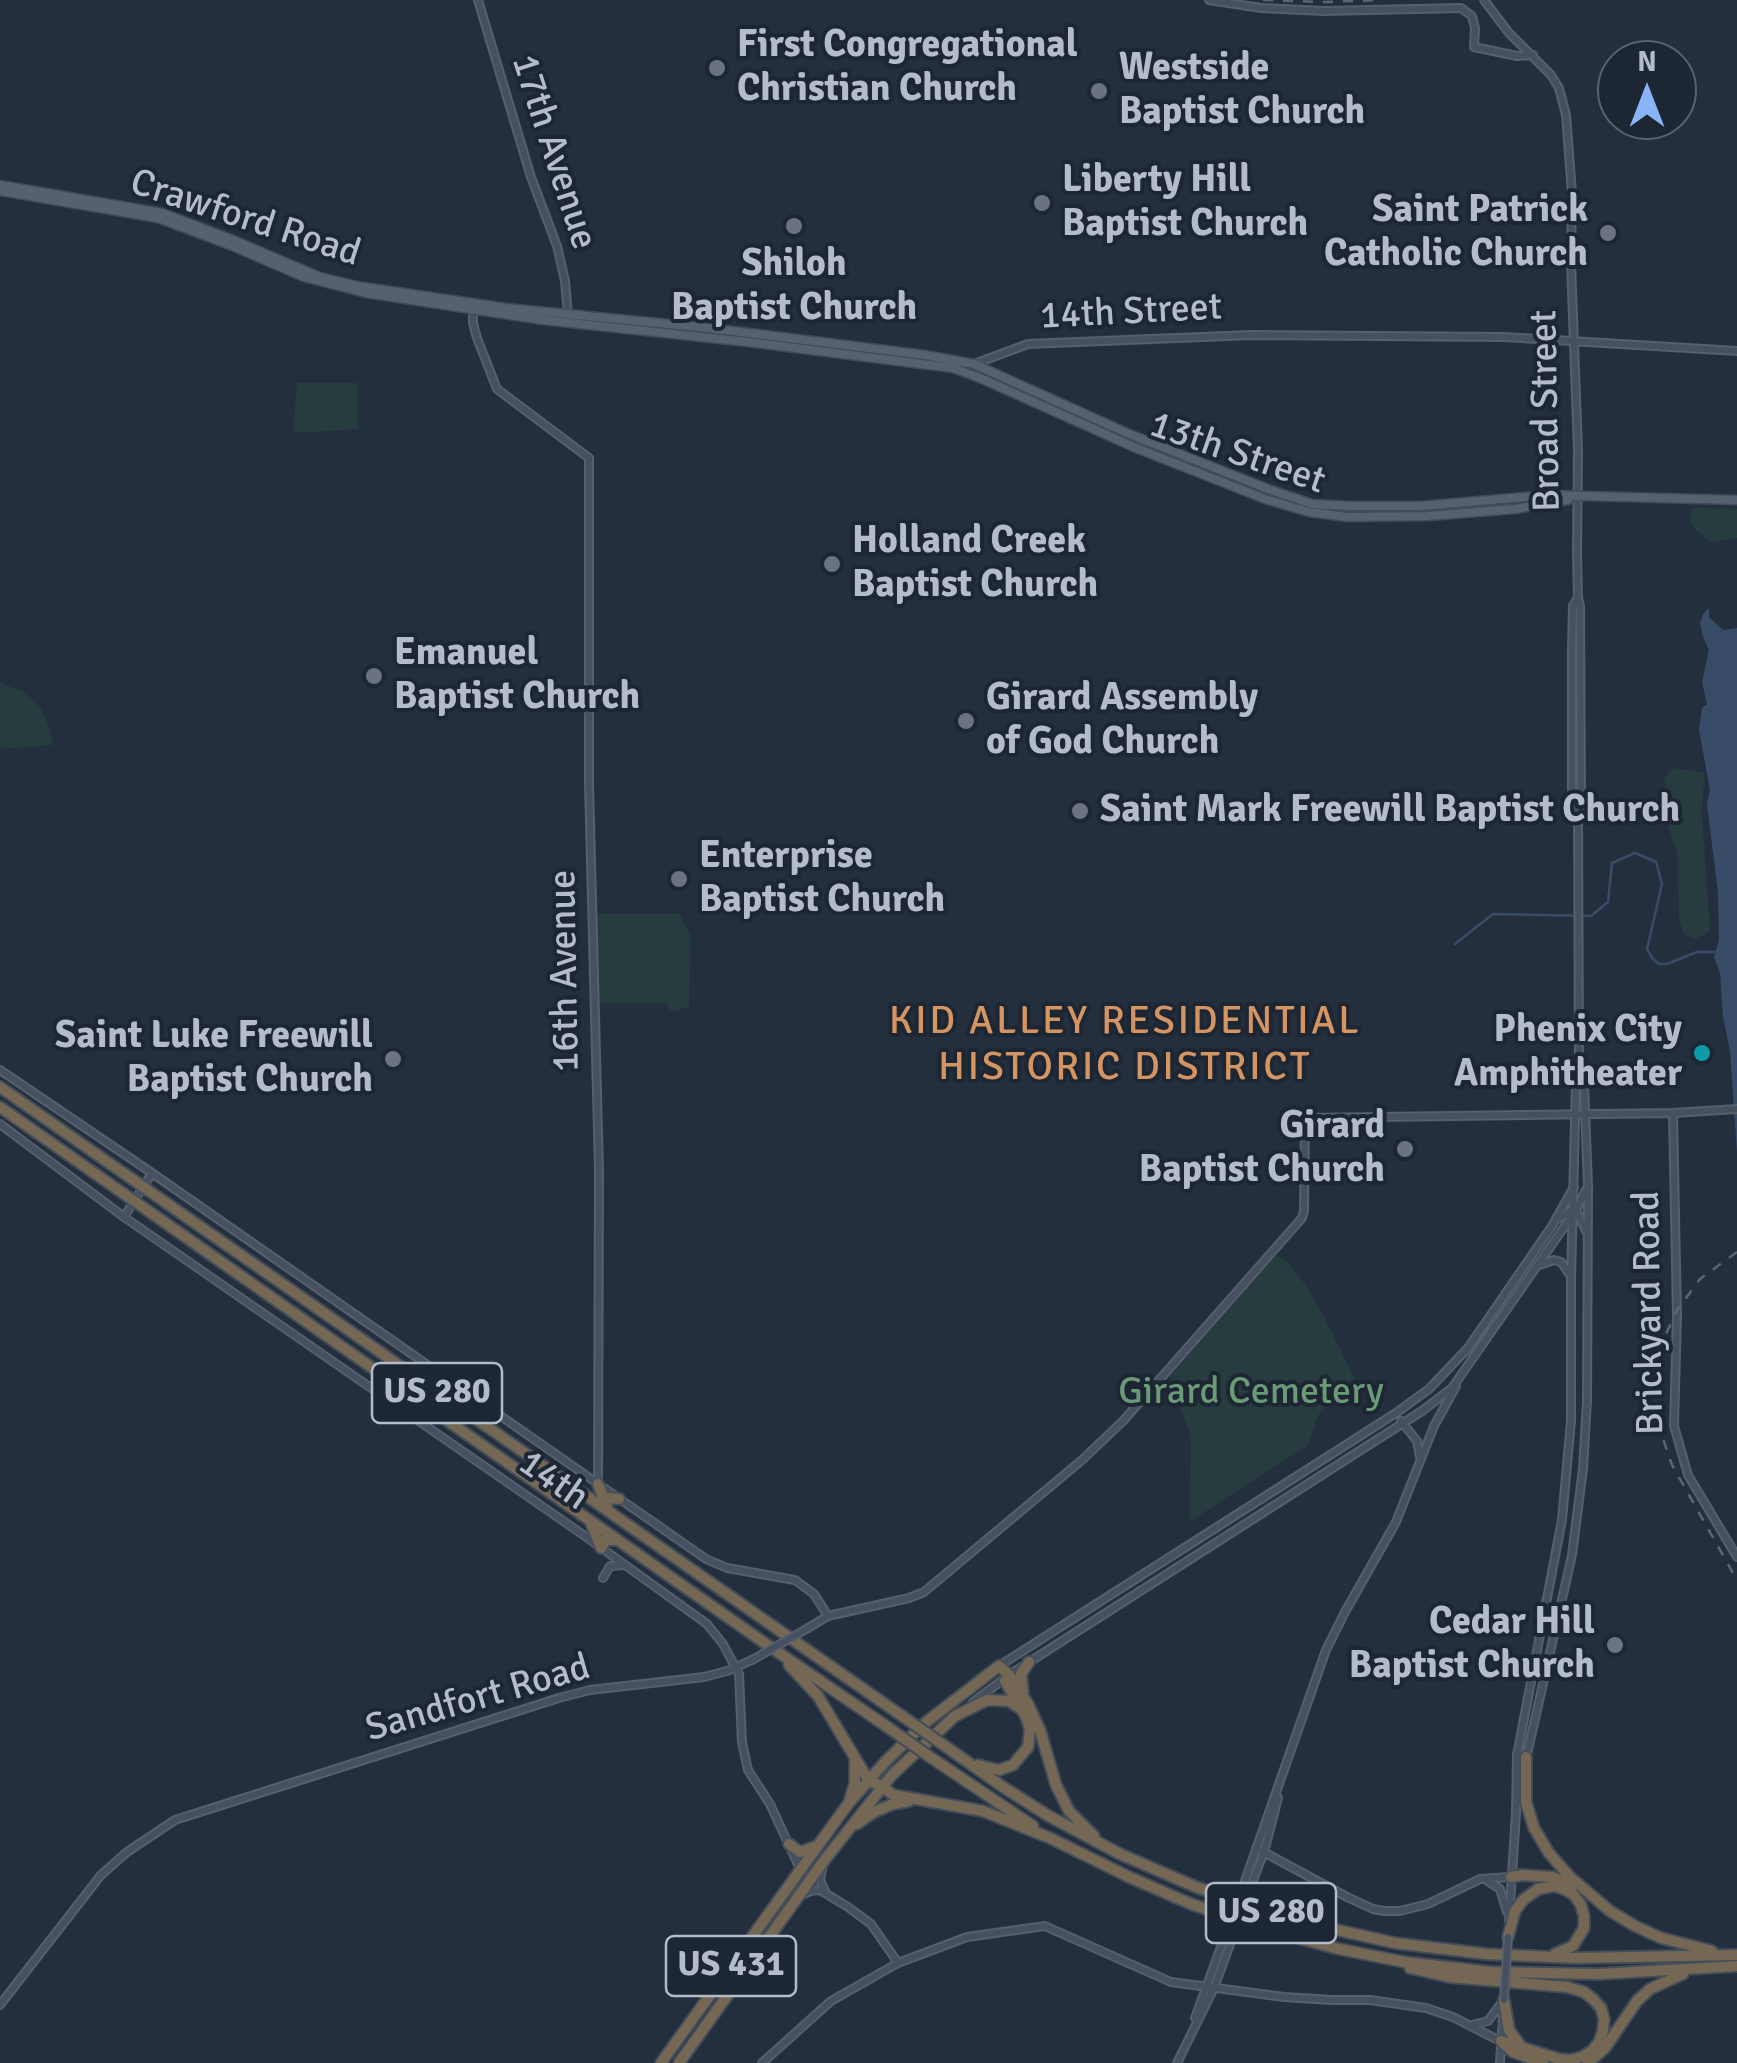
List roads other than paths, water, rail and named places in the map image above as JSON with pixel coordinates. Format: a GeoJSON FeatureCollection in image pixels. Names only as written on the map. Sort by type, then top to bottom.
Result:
{"type":"FeatureCollection","features":[{"type":"Feature","properties":{"kind":"highway","name":"US 280"},"geometry":{"type":"LineString","coordinates":[[0,1086],[962,1759],[1047,1815],[1107,1847],[1196,1887],[1306,1924],[1415,1946],[1534,1957],[1735,1958]]}},
{"type":"Feature","properties":{"kind":"highway","name":"US 280"},"geometry":{"type":"LineString","coordinates":[[0,1107],[766,1644],[1050,1838],[1191,1904],[1272,1932],[1361,1954],[1440,1967],[1525,1974],[1713,1968],[1735,1958]]}},
{"type":"Feature","properties":{"kind":"highway"},"geometry":{"type":"LineString","coordinates":[[581,1493],[592,1494],[598,1484]]}},
{"type":"Feature","properties":{"kind":"highway"},"geometry":{"type":"LineString","coordinates":[[598,1484],[607,1509]]}},
{"type":"Feature","properties":{"kind":"highway"},"geometry":{"type":"LineString","coordinates":[[607,1509],[609,1498],[619,1498]]}},
{"type":"Feature","properties":{"kind":"highway"},"geometry":{"type":"LineString","coordinates":[[589,1520],[601,1548]]}},
{"type":"Feature","properties":{"kind":"highway"},"geometry":{"type":"LineString","coordinates":[[601,1548],[606,1540],[618,1540]]}},
{"type":"Feature","properties":{"kind":"highway"},"geometry":{"type":"LineString","coordinates":[[766,1644],[811,1687],[869,1780],[893,1795],[983,1812],[1050,1838]]}},
{"type":"Feature","properties":{"kind":"highway"},"geometry":{"type":"LineString","coordinates":[[1024,1698],[1020,1677],[1028,1662]]}},
{"type":"Feature","properties":{"kind":"highway"},"geometry":{"type":"LineString","coordinates":[[848,1804],[925,1723],[999,1666],[1024,1712],[1030,1740],[1013,1765],[999,1770],[962,1759]]}},
{"type":"Feature","properties":{"kind":"highway"},"geometry":{"type":"LineString","coordinates":[[1006,1677],[1024,1698],[1040,1730],[1056,1785],[1069,1811],[1107,1847]]}},
{"type":"Feature","properties":{"kind":"highway","name":"US 431"},"geometry":{"type":"LineString","coordinates":[[679,2063],[823,1862],[882,1786],[918,1749],[955,1716],[993,1698],[1009,1701],[1024,1712]]}},
{"type":"Feature","properties":{"kind":"highway"},"geometry":{"type":"LineString","coordinates":[[1526,1757],[1526,1802],[1534,1828],[1548,1852],[1588,1894]]}},
{"type":"Feature","properties":{"kind":"highway","name":"US 431"},"geometry":{"type":"LineString","coordinates":[[662,2063],[848,1804],[855,1783],[855,1760]]}},
{"type":"Feature","properties":{"kind":"highway"},"geometry":{"type":"LineString","coordinates":[[848,1830],[885,1807],[917,1800]]}},
{"type":"Feature","properties":{"kind":"highway"},"geometry":{"type":"LineString","coordinates":[[789,1844],[803,1852],[819,1844]]}},
{"type":"Feature","properties":{"kind":"highway"},"geometry":{"type":"LineString","coordinates":[[798,1898],[800,1870]]}},
{"type":"Feature","properties":{"kind":"highway"},"geometry":{"type":"LineString","coordinates":[[1511,1877],[1566,1881],[1662,1938],[1735,1958]]}},
{"type":"Feature","properties":{"kind":"highway"},"geometry":{"type":"LineString","coordinates":[[1511,1877],[1554,1886],[1574,1895],[1581,1904],[1584,1928],[1573,1946],[1560,1953],[1534,1957]]}},
{"type":"Feature","properties":{"kind":"highway"},"geometry":{"type":"LineString","coordinates":[[1508,1937],[1523,1900],[1538,1889],[1554,1886]]}},
{"type":"Feature","properties":{"kind":"highway"},"geometry":{"type":"LineString","coordinates":[[1361,1954],[1449,1977],[1567,1987],[1593,1999],[1604,2019],[1599,2042],[1592,2051],[1570,2060],[1501,2041]]}},
{"type":"Feature","properties":{"kind":"highway"},"geometry":{"type":"LineString","coordinates":[[1588,2063],[1606,2048],[1650,1988],[1675,1976],[1713,1968]]}},
{"type":"Feature","properties":{"kind":"highway"},"geometry":{"type":"LineString","coordinates":[[1504,2000],[1509,2030],[1521,2046]]}},
{"type":"Feature","properties":{"kind":"highway"},"geometry":{"type":"LineString","coordinates":[[1501,2041],[1514,2052],[1544,2063]]}},
{"type":"Feature","properties":{"kind":"main road","name":"Crawford Road"},"geometry":{"type":"LineString","coordinates":[[0,188],[158,218],[338,288],[473,307]]}},
{"type":"Feature","properties":{"kind":"main road"},"geometry":{"type":"LineString","coordinates":[[473,307],[709,328],[974,364]]}},
{"type":"Feature","properties":{"kind":"main road","name":"13th Street"},"geometry":{"type":"LineString","coordinates":[[568,318],[953,368],[1136,448],[1265,499],[1309,512],[1428,516],[1537,506],[1578,498]]}},
{"type":"Feature","properties":{"kind":"main road","name":"13th Street"},"geometry":{"type":"LineString","coordinates":[[974,364],[1127,433],[1312,504],[1420,506],[1548,495],[1737,500]]}},
{"type":"Feature","properties":{"kind":"street","name":"17th Avenue"},"geometry":{"type":"LineString","coordinates":[[478,0],[531,177],[557,246],[568,318]]}},
{"type":"Feature","properties":{"kind":"street"},"geometry":{"type":"LineString","coordinates":[[1209,0],[1290,10],[1461,8],[1468,10],[1474,22],[1474,47],[1517,56],[1533,55]]}},
{"type":"Feature","properties":{"kind":"street","name":"Broad Street"},"geometry":{"type":"LineString","coordinates":[[1484,0],[1559,88],[1568,126],[1578,437],[1572,801],[1578,814],[1579,1062]]}},
{"type":"Feature","properties":{"kind":"street","name":"16th Avenue"},"geometry":{"type":"LineString","coordinates":[[473,307],[477,338],[498,389],[589,458],[589,783],[600,1172],[598,1484]]}},
{"type":"Feature","properties":{"kind":"street","name":"14th Street"},"geometry":{"type":"LineString","coordinates":[[974,364],[1040,343],[1266,334],[1574,339],[1737,351]]}},
{"type":"Feature","properties":{"kind":"street"},"geometry":{"type":"LineString","coordinates":[[1516,1812],[1578,1521],[1588,1400],[1588,1186],[1584,1083],[1579,1062]]}},
{"type":"Feature","properties":{"kind":"street"},"geometry":{"type":"LineString","coordinates":[[1500,2063],[1517,1755],[1562,1520],[1571,1421],[1571,1278],[1579,1062]]}},
{"type":"Feature","properties":{"kind":"street"},"geometry":{"type":"LineString","coordinates":[[0,1070],[716,1564],[800,1583],[814,1594],[828,1616]]}},
{"type":"Feature","properties":{"kind":"street"},"geometry":{"type":"LineString","coordinates":[[1575,1114],[1737,1108]]}},
{"type":"Feature","properties":{"kind":"street","name":"Brickyard Road"},"geometry":{"type":"LineString","coordinates":[[1673,1113],[1677,1316],[1674,1426],[1688,1475],[1737,1556]]}},
{"type":"Feature","properties":{"kind":"street","name":"Sandfort Road"},"geometry":{"type":"LineString","coordinates":[[0,2006],[101,1874],[176,1820],[559,1698],[590,1690],[704,1678],[754,1659],[828,1616],[924,1592],[1082,1460],[1131,1413],[1296,1226],[1304,1211],[1305,1118],[1575,1114]]}},
{"type":"Feature","properties":{"kind":"street","name":"14th"},"geometry":{"type":"LineString","coordinates":[[0,1124],[124,1216],[707,1624],[739,1674],[744,1759],[800,1870]]}},
{"type":"Feature","properties":{"kind":"street"},"geometry":{"type":"LineString","coordinates":[[124,1216],[152,1172]]}},
{"type":"Feature","properties":{"kind":"street"},"geometry":{"type":"LineString","coordinates":[[999,1666],[1429,1390],[1461,1357],[1552,1226],[1574,1186]]}},
{"type":"Feature","properties":{"kind":"street"},"geometry":{"type":"LineString","coordinates":[[955,1716],[1028,1662],[1452,1388],[1588,1186]]}},
{"type":"Feature","properties":{"kind":"street"},"geometry":{"type":"LineString","coordinates":[[1552,1226],[1574,1211]]}},
{"type":"Feature","properties":{"kind":"street"},"geometry":{"type":"LineString","coordinates":[[1574,1211],[1588,1236]]}},
{"type":"Feature","properties":{"kind":"street"},"geometry":{"type":"LineString","coordinates":[[1523,1268],[1533,1271],[1554,1260],[1567,1268],[1571,1278]]}},
{"type":"Feature","properties":{"kind":"street"},"geometry":{"type":"LineString","coordinates":[[1177,2063],[1210,1987],[1260,1850],[1326,1650],[1396,1522],[1434,1426],[1464,1372]]}},
{"type":"Feature","properties":{"kind":"street"},"geometry":{"type":"LineString","coordinates":[[1396,1413],[1418,1441],[1419,1468]]}},
{"type":"Feature","properties":{"kind":"street"},"geometry":{"type":"LineString","coordinates":[[575,1468],[588,1469],[598,1459]]}},
{"type":"Feature","properties":{"kind":"street"},"geometry":{"type":"LineString","coordinates":[[602,1578],[610,1566],[627,1566]]}},
{"type":"Feature","properties":{"kind":"street"},"geometry":{"type":"LineString","coordinates":[[1260,1850],[1372,1909],[1389,1912],[1428,1904],[1484,1878],[1511,1877]]}},
{"type":"Feature","properties":{"kind":"street"},"geometry":{"type":"LineString","coordinates":[[1257,1868],[1260,1850]]}},
{"type":"Feature","properties":{"kind":"street"},"geometry":{"type":"LineString","coordinates":[[1248,1882],[1265,1862],[1281,1861]]}},
{"type":"Feature","properties":{"kind":"street"},"geometry":{"type":"LineString","coordinates":[[823,1862],[820,1880],[826,1892]]}},
{"type":"Feature","properties":{"kind":"street"},"geometry":{"type":"LineString","coordinates":[[1484,1878],[1500,1888],[1509,1918]]}},
{"type":"Feature","properties":{"kind":"street"},"geometry":{"type":"LineString","coordinates":[[798,1898],[816,1890],[826,1892],[871,1924],[898,1962]]}},
{"type":"Feature","properties":{"kind":"street"},"geometry":{"type":"LineString","coordinates":[[762,2063],[831,2001],[898,1962],[967,1937],[1045,1926],[1166,1980],[1312,1999],[1426,2008],[1501,2041]]}},
{"type":"Feature","properties":{"kind":"street"},"geometry":{"type":"LineString","coordinates":[[1470,2025],[1488,2021],[1504,2000]]}},
{"type":"Feature","properties":{"kind":"water"},"geometry":{"type":"Polygon","coordinates":[[[1709,608],[1709,617],[1723,630],[1737,628],[1737,1153],[1730,1051],[1720,973],[1714,957],[1719,940],[1718,893],[1707,804],[1710,790],[1699,730],[1702,708],[1707,704],[1702,682],[1709,650],[1700,623],[1709,608]]]}},
{"type":"Feature","properties":{"kind":"waterway"},"geometry":{"type":"LineString","coordinates":[[1455,944],[1493,914],[1591,916],[1608,902],[1612,863],[1635,853],[1656,862],[1662,884],[1647,949],[1653,959],[1667,964],[1697,952],[1714,952]]}},
{"type":"Feature","properties":{"kind":"railway"},"geometry":{"type":"LineString","coordinates":[[1263,0],[1381,0]]}},
{"type":"Feature","properties":{"kind":"railway"},"geometry":{"type":"LineString","coordinates":[[1737,1252],[1700,1279],[1677,1310],[1659,1349],[1655,1379],[1657,1421],[1672,1465],[1737,1580]]}},
{"type":"Feature","properties":{"kind":"place","name":"First Congregational Christian Church"},"geometry":{"type":"Point","coordinates":[717,68]}},
{"type":"Feature","properties":{"kind":"place","name":"Westside Baptist Church"},"geometry":{"type":"Point","coordinates":[1099,91]}},
{"type":"Feature","properties":{"kind":"place","name":"Liberty Hill Baptist Church"},"geometry":{"type":"Point","coordinates":[1042,203]}},
{"type":"Feature","properties":{"kind":"place","name":"Shiloh Baptist Church"},"geometry":{"type":"Point","coordinates":[794,226]}},
{"type":"Feature","properties":{"kind":"place","name":"Saint Patrick Catholic Church"},"geometry":{"type":"Point","coordinates":[1608,233]}},
{"type":"Feature","properties":{"kind":"place","name":"Holland Creek Baptist Church"},"geometry":{"type":"Point","coordinates":[832,564]}},
{"type":"Feature","properties":{"kind":"place","name":"Emanuel Baptist Church"},"geometry":{"type":"Point","coordinates":[374,676]}},
{"type":"Feature","properties":{"kind":"place","name":"Girard Assembly of God Church"},"geometry":{"type":"Point","coordinates":[966,721]}},
{"type":"Feature","properties":{"kind":"place","name":"Saint Mark Freewill Baptist Church"},"geometry":{"type":"Point","coordinates":[1080,811]}},
{"type":"Feature","properties":{"kind":"place","name":"Enterprise Baptist Church"},"geometry":{"type":"Point","coordinates":[679,879]}},
{"type":"Feature","properties":{"kind":"place","name":"Phenix City Amphitheater"},"geometry":{"type":"Point","coordinates":[1702,1053]}},
{"type":"Feature","properties":{"kind":"place","name":"Saint Luke Freewill Baptist Church"},"geometry":{"type":"Point","coordinates":[393,1059]}},
{"type":"Feature","properties":{"kind":"place","name":"Girard Baptist Church"},"geometry":{"type":"Point","coordinates":[1405,1149]}},
{"type":"Feature","properties":{"kind":"place","name":"Cedar Hill Baptist Church"},"geometry":{"type":"Point","coordinates":[1615,1645]}},
{"type":"Feature","properties":{"kind":"district","name":"KID ALLEY RESIDENTIAL HISTORIC DISTRICT"},"geometry":{"type":"Point","coordinates":[1125,1045]}},
{"type":"Feature","properties":{"kind":"park label","name":"Girard Cemetery"},"geometry":{"type":"Point","coordinates":[1251,1393]}}]}
